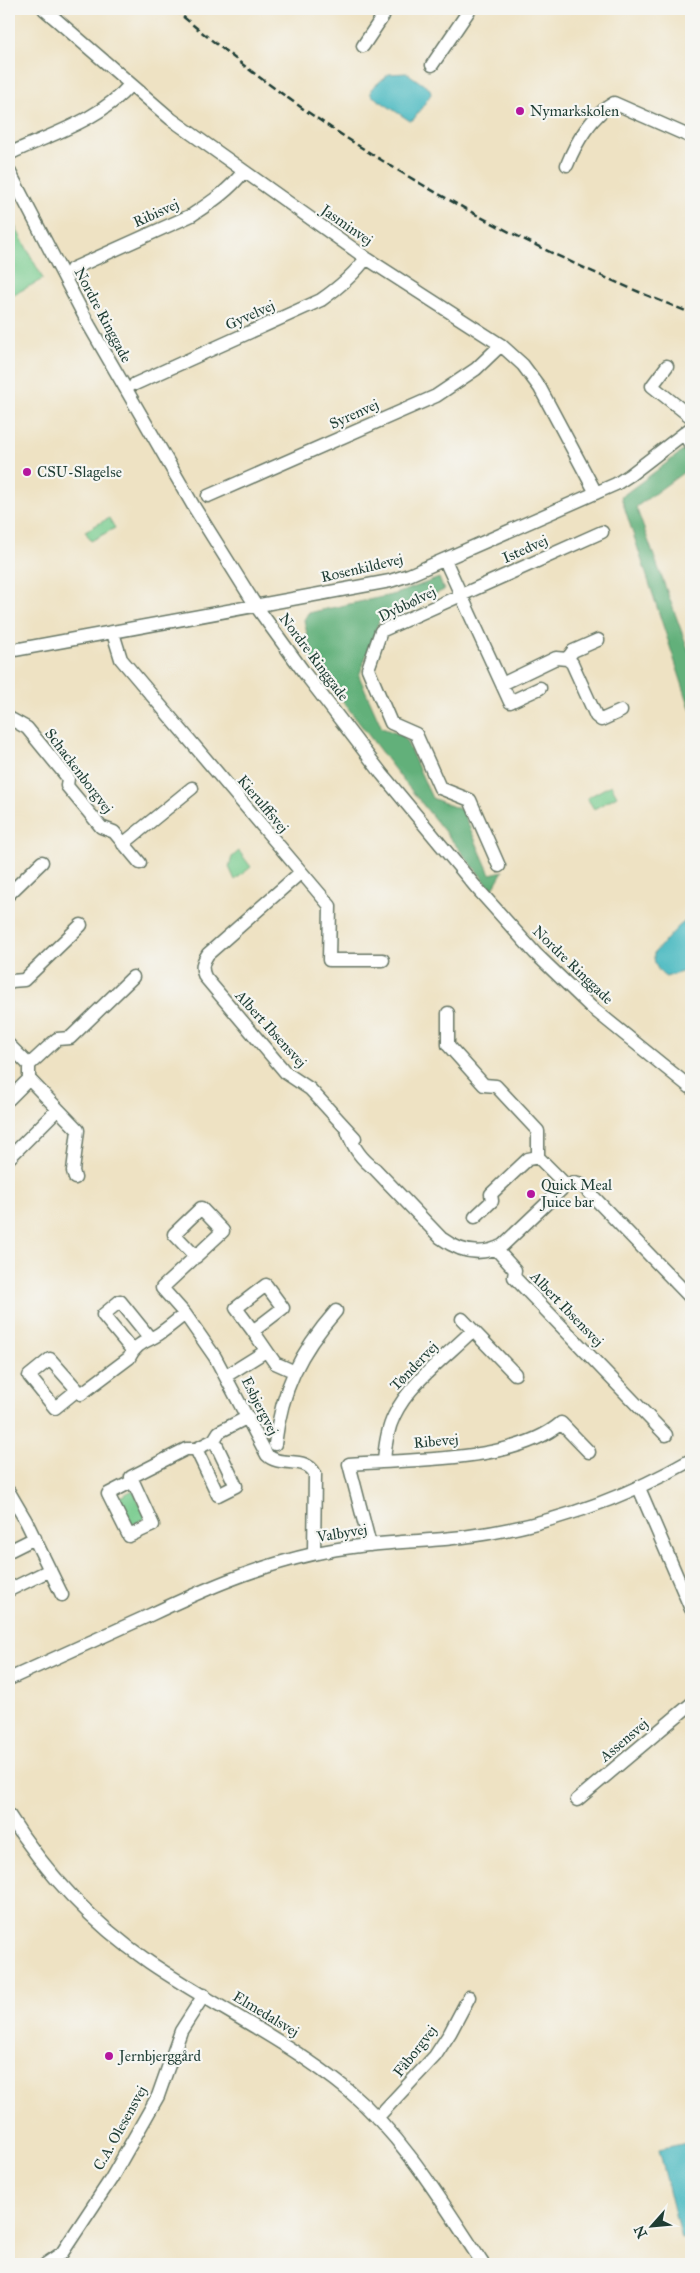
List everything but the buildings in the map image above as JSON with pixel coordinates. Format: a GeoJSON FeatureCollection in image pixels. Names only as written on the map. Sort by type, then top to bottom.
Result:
{"type":"FeatureCollection","features":[{"type":"Feature","properties":{"kind":"street","name":"Jasminvej"},"geometry":{"type":"LineString","coordinates":[[44,9],[171,119],[366,258],[501,345],[524,365],[540,388],[596,493]]}},
{"type":"Feature","properties":{"kind":"street"},"geometry":{"type":"LineString","coordinates":[[363,46],[383,16],[385,9]]}},
{"type":"Feature","properties":{"kind":"street"},"geometry":{"type":"LineString","coordinates":[[432,65],[470,9]]}},
{"type":"Feature","properties":{"kind":"street"},"geometry":{"type":"LineString","coordinates":[[10,153],[88,118],[122,94],[130,85]]}},
{"type":"Feature","properties":{"kind":"street"},"geometry":{"type":"LineString","coordinates":[[567,165],[573,150],[596,117],[614,103],[691,137]]}},
{"type":"Feature","properties":{"kind":"street","name":"Nordre Ringgade"},"geometry":{"type":"LineString","coordinates":[[9,171],[125,390],[194,507],[256,606],[382,774],[475,886],[535,953],[591,1007],[691,1088]]}},
{"type":"Feature","properties":{"kind":"street","name":"Ribisvej"},"geometry":{"type":"LineString","coordinates":[[72,269],[192,215],[210,204],[238,179],[243,172]]}},
{"type":"Feature","properties":{"kind":"street","name":"Gyvelvej"},"geometry":{"type":"LineString","coordinates":[[135,384],[314,304],[341,285],[359,268],[366,258]]}},
{"type":"Feature","properties":{"kind":"street","name":"Syrenvej"},"geometry":{"type":"LineString","coordinates":[[208,496],[436,396],[476,369],[501,345]]}},
{"type":"Feature","properties":{"kind":"street"},"geometry":{"type":"LineString","coordinates":[[667,366],[652,386],[691,417]]}},
{"type":"Feature","properties":{"kind":"street"},"geometry":{"type":"LineString","coordinates":[[688,431],[691,445]]}},
{"type":"Feature","properties":{"kind":"street","name":"Rosenkildevej"},"geometry":{"type":"LineString","coordinates":[[9,651],[390,581],[445,560],[596,493],[630,475],[688,431]]}},
{"type":"Feature","properties":{"kind":"street","name":"Istedvej"},"geometry":{"type":"LineString","coordinates":[[461,596],[602,532]]}},
{"type":"Feature","properties":{"kind":"street"},"geometry":{"type":"LineString","coordinates":[[445,560],[510,702],[540,688]]}},
{"type":"Feature","properties":{"kind":"street","name":"Dybbølvej"},"geometry":{"type":"LineString","coordinates":[[461,596],[381,631],[368,669],[391,723],[416,734],[440,788],[470,800],[499,866]]}},
{"type":"Feature","properties":{"kind":"street","name":"Kierulffsvej"},"geometry":{"type":"LineString","coordinates":[[113,633],[121,659],[300,873],[330,906],[329,960],[384,960]]}},
{"type":"Feature","properties":{"kind":"street"},"geometry":{"type":"LineString","coordinates":[[567,660],[573,652],[598,640]]}},
{"type":"Feature","properties":{"kind":"street"},"geometry":{"type":"LineString","coordinates":[[502,684],[556,658],[567,660],[572,663],[596,716],[601,720],[621,711]]}},
{"type":"Feature","properties":{"kind":"street","name":"Schackenborgvej"},"geometry":{"type":"LineString","coordinates":[[9,718],[27,728],[68,778],[67,786],[101,827],[114,832],[140,863]]}},
{"type":"Feature","properties":{"kind":"street"},"geometry":{"type":"LineString","coordinates":[[123,844],[192,788]]}},
{"type":"Feature","properties":{"kind":"street"},"geometry":{"type":"LineString","coordinates":[[9,894],[42,862]]}},
{"type":"Feature","properties":{"kind":"street","name":"Albert Ibsensvej"},"geometry":{"type":"LineString","coordinates":[[300,873],[208,954],[203,961],[202,969],[205,977],[286,1073],[310,1090],[348,1133],[369,1153],[375,1169],[441,1238],[450,1245],[462,1250],[474,1252],[496,1249],[515,1270],[514,1277],[666,1436]]}},
{"type":"Feature","properties":{"kind":"street"},"geometry":{"type":"LineString","coordinates":[[9,983],[11,981],[24,980],[81,925]]}},
{"type":"Feature","properties":{"kind":"street"},"geometry":{"type":"LineString","coordinates":[[29,1065],[56,1040],[70,1038],[132,978]]}},
{"type":"Feature","properties":{"kind":"street"},"geometry":{"type":"LineString","coordinates":[[448,1013],[448,1045],[484,1084],[496,1086],[538,1130],[538,1157],[566,1185]]}},
{"type":"Feature","properties":{"kind":"street"},"geometry":{"type":"LineString","coordinates":[[9,1045],[29,1065],[29,1079],[78,1130],[75,1178]]}},
{"type":"Feature","properties":{"kind":"street"},"geometry":{"type":"LineString","coordinates":[[9,1099],[29,1079]]}},
{"type":"Feature","properties":{"kind":"street"},"geometry":{"type":"LineString","coordinates":[[9,1158],[58,1109]]}},
{"type":"Feature","properties":{"kind":"street"},"geometry":{"type":"LineString","coordinates":[[475,1217],[492,1201],[491,1194],[528,1159],[538,1157]]}},
{"type":"Feature","properties":{"kind":"street"},"geometry":{"type":"LineString","coordinates":[[496,1249],[503,1245],[566,1185],[574,1183],[582,1185],[691,1298]]}},
{"type":"Feature","properties":{"kind":"street","name":"Esbjergvej"},"geometry":{"type":"LineString","coordinates":[[196,1257],[162,1288],[185,1314],[226,1376],[264,1451],[270,1458],[308,1465],[313,1470],[315,1474],[314,1553]]}},
{"type":"Feature","properties":{"kind":"street"},"geometry":{"type":"LineString","coordinates":[[132,1350],[104,1315],[120,1301],[149,1337]]}},
{"type":"Feature","properties":{"kind":"street"},"geometry":{"type":"LineString","coordinates":[[275,1444],[278,1416],[292,1371],[317,1332],[336,1311]]}},
{"type":"Feature","properties":{"kind":"street"},"geometry":{"type":"LineString","coordinates":[[76,1391],[81,1394],[129,1358],[132,1350],[149,1337],[157,1336],[185,1314]]}},
{"type":"Feature","properties":{"kind":"street"},"geometry":{"type":"LineString","coordinates":[[462,1319],[515,1374]]}},
{"type":"Feature","properties":{"kind":"street","name":"Tøndervej"},"geometry":{"type":"LineString","coordinates":[[384,1461],[387,1436],[394,1416],[403,1400],[473,1330]]}},
{"type":"Feature","properties":{"kind":"street"},"geometry":{"type":"LineString","coordinates":[[253,1331],[275,1363],[292,1371]]}},
{"type":"Feature","properties":{"kind":"street"},"geometry":{"type":"LineString","coordinates":[[226,1376],[266,1351]]}},
{"type":"Feature","properties":{"kind":"street"},"geometry":{"type":"LineString","coordinates":[[133,1482],[131,1476],[186,1449],[196,1449],[214,1440],[219,1432],[248,1418]]}},
{"type":"Feature","properties":{"kind":"street","name":"Ribevej"},"geometry":{"type":"LineString","coordinates":[[370,1545],[349,1464],[443,1458],[506,1448],[540,1438],[561,1423],[589,1452]]}},
{"type":"Feature","properties":{"kind":"street"},"geometry":{"type":"LineString","coordinates":[[196,1449],[218,1495],[236,1486],[214,1440]]}},
{"type":"Feature","properties":{"kind":"street","name":"Valbyvej"},"geometry":{"type":"LineString","coordinates":[[9,1679],[210,1587],[246,1573],[314,1553],[370,1545],[464,1537],[534,1524],[581,1510],[639,1488],[691,1460]]}},
{"type":"Feature","properties":{"kind":"street"},"geometry":{"type":"LineString","coordinates":[[639,1488],[691,1609]]}},
{"type":"Feature","properties":{"kind":"street"},"geometry":{"type":"LineString","coordinates":[[9,1492],[35,1538],[62,1595]]}},
{"type":"Feature","properties":{"kind":"street"},"geometry":{"type":"LineString","coordinates":[[9,1551],[35,1538]]}},
{"type":"Feature","properties":{"kind":"street"},"geometry":{"type":"LineString","coordinates":[[9,1590],[50,1570]]}},
{"type":"Feature","properties":{"kind":"street","name":"Assensvej"},"geometry":{"type":"LineString","coordinates":[[577,1800],[691,1704]]}},
{"type":"Feature","properties":{"kind":"street","name":"Elmedalsvej"},"geometry":{"type":"LineString","coordinates":[[9,1815],[55,1879],[84,1911],[150,1962],[286,2044],[350,2092],[377,2118],[420,2170],[483,2264]]}},
{"type":"Feature","properties":{"kind":"street","name":"C.A. Olesensvej"},"geometry":{"type":"LineString","coordinates":[[46,2264],[62,2253],[111,2179],[158,2096],[181,2031],[204,1996]]}},
{"type":"Feature","properties":{"kind":"street","name":"Fåborgvej"},"geometry":{"type":"LineString","coordinates":[[377,2118],[435,2056],[450,2034],[469,1997]]}},
{"type":"Feature","properties":{"kind":"green space"},"geometry":{"type":"Polygon","coordinates":[[[9,215],[43,279],[9,297],[9,215]]]}},
{"type":"Feature","properties":{"kind":"green space"},"geometry":{"type":"Polygon","coordinates":[[[684,450],[691,456],[691,467],[636,507],[691,657],[691,711],[621,497],[684,450]]]}},
{"type":"Feature","properties":{"kind":"green space"},"geometry":{"type":"Polygon","coordinates":[[[109,518],[115,528],[91,541],[85,531],[109,518]]]}},
{"type":"Feature","properties":{"kind":"green space"},"geometry":{"type":"Polygon","coordinates":[[[439,578],[444,590],[379,621],[359,676],[382,728],[404,736],[432,798],[462,810],[490,874],[503,871],[492,890],[398,774],[313,662],[304,620],[308,613],[396,594],[439,578]]]}},
{"type":"Feature","properties":{"kind":"green space"},"geometry":{"type":"Polygon","coordinates":[[[611,785],[617,796],[594,809],[587,798],[611,785]]]}},
{"type":"Feature","properties":{"kind":"green space"},"geometry":{"type":"Polygon","coordinates":[[[239,851],[251,867],[235,880],[229,867],[232,857],[239,851]]]}},
{"type":"Feature","properties":{"kind":"green space"},"geometry":{"type":"Polygon","coordinates":[[[133,1490],[146,1518],[130,1526],[118,1498],[133,1490]]]}},
{"type":"Feature","properties":{"kind":"water"},"geometry":{"type":"Polygon","coordinates":[[[407,73],[430,89],[431,94],[414,119],[410,121],[371,95],[371,89],[389,74],[407,73]]]}},
{"type":"Feature","properties":{"kind":"water"},"geometry":{"type":"Polygon","coordinates":[[[691,917],[691,969],[666,977],[657,967],[654,953],[679,926],[691,917]]]}},
{"type":"Feature","properties":{"kind":"water"},"geometry":{"type":"Polygon","coordinates":[[[691,2142],[691,2237],[681,2239],[659,2149],[691,2142]]]}},
{"type":"Feature","properties":{"kind":"railway"},"geometry":{"type":"LineString","coordinates":[[174,9],[233,57],[294,102],[356,144],[420,183],[552,253],[691,313]]}},
{"type":"Feature","properties":{"kind":"place","name":"Nymarkskolen"},"geometry":{"type":"Point","coordinates":[520,111]}},
{"type":"Feature","properties":{"kind":"place","name":"CSU-Slagelse"},"geometry":{"type":"Point","coordinates":[27,472]}},
{"type":"Feature","properties":{"kind":"place","name":"Quick Meal Juice bar"},"geometry":{"type":"Point","coordinates":[531,1194]}},
{"type":"Feature","properties":{"kind":"place","name":"Jernbjerggård"},"geometry":{"type":"Point","coordinates":[109,2056]}}]}
